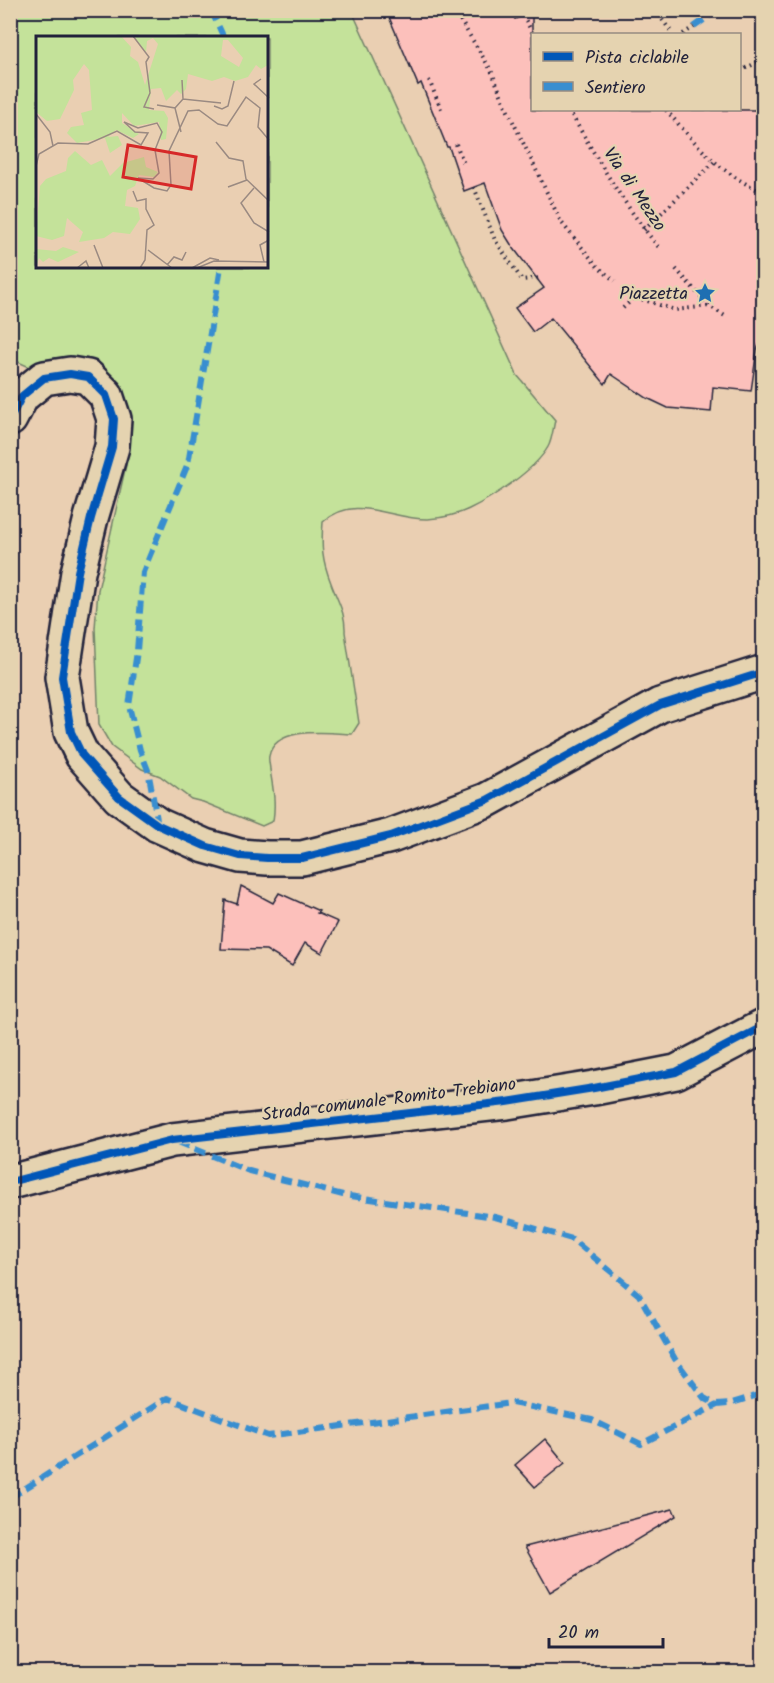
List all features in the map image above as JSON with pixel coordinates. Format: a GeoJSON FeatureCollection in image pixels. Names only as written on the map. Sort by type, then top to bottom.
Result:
{"type":"FeatureCollection","features":[{"type":"Feature","properties":{"kind":"street"},"geometry":{"type":"LineString","coordinates":[[10,419],[22,396],[44,378],[70,374],[88,377],[106,395],[114,419],[112,447],[78,572],[62,677],[71,732],[82,755],[119,797],[158,825],[206,846],[240,856],[302,858],[392,836],[487,800],[660,705],[764,672]]}},
{"type":"Feature","properties":{"kind":"street","name":"Strada comunale Romito Trebiano"},"geometry":{"type":"LineString","coordinates":[[10,1182],[172,1140],[507,1102],[676,1072],[764,1026]]}},
{"type":"Feature","properties":{"kind":"path"},"geometry":{"type":"LineString","coordinates":[[454,10],[491,70],[561,222],[597,267],[615,281]]}},
{"type":"Feature","properties":{"kind":"path"},"geometry":{"type":"LineString","coordinates":[[520,10],[532,33]]}},
{"type":"Feature","properties":{"kind":"path"},"geometry":{"type":"LineString","coordinates":[[655,10],[670,33]]}},
{"type":"Feature","properties":{"kind":"path"},"geometry":{"type":"LineString","coordinates":[[685,33],[694,27]]}},
{"type":"Feature","properties":{"kind":"path"},"geometry":{"type":"LineString","coordinates":[[741,70],[758,62],[764,62]]}},
{"type":"Feature","properties":{"kind":"path"},"geometry":{"type":"LineString","coordinates":[[429,80],[441,109]]}},
{"type":"Feature","properties":{"kind":"path"},"geometry":{"type":"LineString","coordinates":[[667,111],[714,162],[732,177],[764,193]]}},
{"type":"Feature","properties":{"kind":"path"},"geometry":{"type":"LineString","coordinates":[[456,144],[465,166]]}},
{"type":"Feature","properties":{"kind":"path"},"geometry":{"type":"LineString","coordinates":[[644,230],[714,162]]}},
{"type":"Feature","properties":{"kind":"path"},"geometry":{"type":"LineString","coordinates":[[474,187],[495,240],[522,280],[540,278]]}},
{"type":"Feature","properties":{"kind":"path"},"geometry":{"type":"LineString","coordinates":[[676,269],[709,306],[725,316]]}},
{"type":"Feature","properties":{"kind":"path"},"geometry":{"type":"LineString","coordinates":[[627,290],[635,297],[675,310],[709,306]]}},
{"type":"Feature","properties":{"kind":"path"},"geometry":{"type":"LineString","coordinates":[[623,308],[635,297]]}},
{"type":"Feature","properties":{"kind":"green space"},"geometry":{"type":"Polygon","coordinates":[[[10,11],[352,11],[517,375],[555,420],[549,444],[533,465],[501,491],[464,511],[428,519],[374,510],[348,509],[323,522],[324,560],[344,619],[359,723],[352,734],[304,733],[281,739],[273,746],[269,759],[274,795],[273,821],[262,826],[191,799],[160,776],[142,769],[112,747],[99,725],[95,628],[98,590],[126,465],[120,395],[34,369],[16,361],[10,342],[10,11]]]}},
{"type":"Feature","properties":{"kind":"building"},"geometry":{"type":"Polygon","coordinates":[[[386,10],[510,10],[515,19],[532,12],[531,111],[764,110],[764,332],[757,350],[751,391],[713,387],[711,412],[668,408],[647,398],[611,374],[605,384],[551,318],[533,332],[515,308],[544,288],[502,230],[485,183],[464,191],[449,147],[447,147],[421,83],[418,85],[386,10]]]}},
{"type":"Feature","properties":{"kind":"building"},"geometry":{"type":"Polygon","coordinates":[[[241,886],[273,903],[279,893],[338,922],[322,953],[305,943],[292,966],[266,950],[221,949],[225,900],[237,904],[241,886]]]}},
{"type":"Feature","properties":{"kind":"building"},"geometry":{"type":"Polygon","coordinates":[[[545,1439],[565,1463],[535,1487],[515,1465],[545,1439]]]}},
{"type":"Feature","properties":{"kind":"building"},"geometry":{"type":"Polygon","coordinates":[[[673,1509],[676,1516],[550,1592],[525,1547],[673,1509]]]}},
{"type":"Feature","properties":{"kind":"marked path"},"geometry":{"type":"LineString","coordinates":[[211,10],[223,36]]}},
{"type":"Feature","properties":{"kind":"marked path"},"geometry":{"type":"LineString","coordinates":[[694,27],[718,10]]}},
{"type":"Feature","properties":{"kind":"marked path"},"geometry":{"type":"LineString","coordinates":[[158,825],[148,770],[140,750],[129,706],[137,651],[143,572],[188,464],[221,268]]}},
{"type":"Feature","properties":{"kind":"marked path"},"geometry":{"type":"LineString","coordinates":[[178,1142],[249,1171],[343,1195],[495,1217],[572,1239],[639,1295],[675,1359],[704,1398],[717,1405],[729,1404],[764,1393]]}},
{"type":"Feature","properties":{"kind":"marked path"},"geometry":{"type":"LineString","coordinates":[[10,1498],[167,1398],[268,1436],[512,1403],[592,1420],[641,1444],[717,1405]]}},
{"type":"Feature","properties":{"kind":"cycle path"},"geometry":{"type":"LineString","coordinates":[[10,419],[22,396],[44,378],[70,374],[88,377],[106,395],[114,419],[112,447],[78,572],[62,677],[71,732],[82,755],[119,797],[158,825],[205,846],[240,856],[302,858],[391,836],[487,800],[660,705],[764,672]]}},
{"type":"Feature","properties":{"kind":"cycle path"},"geometry":{"type":"LineString","coordinates":[[10,1182],[172,1140],[507,1102],[676,1072],[764,1026]]}},
{"type":"Feature","properties":{"kind":"place","name":"Piazzetta"},"geometry":{"type":"Point","coordinates":[705,293]}}]}
